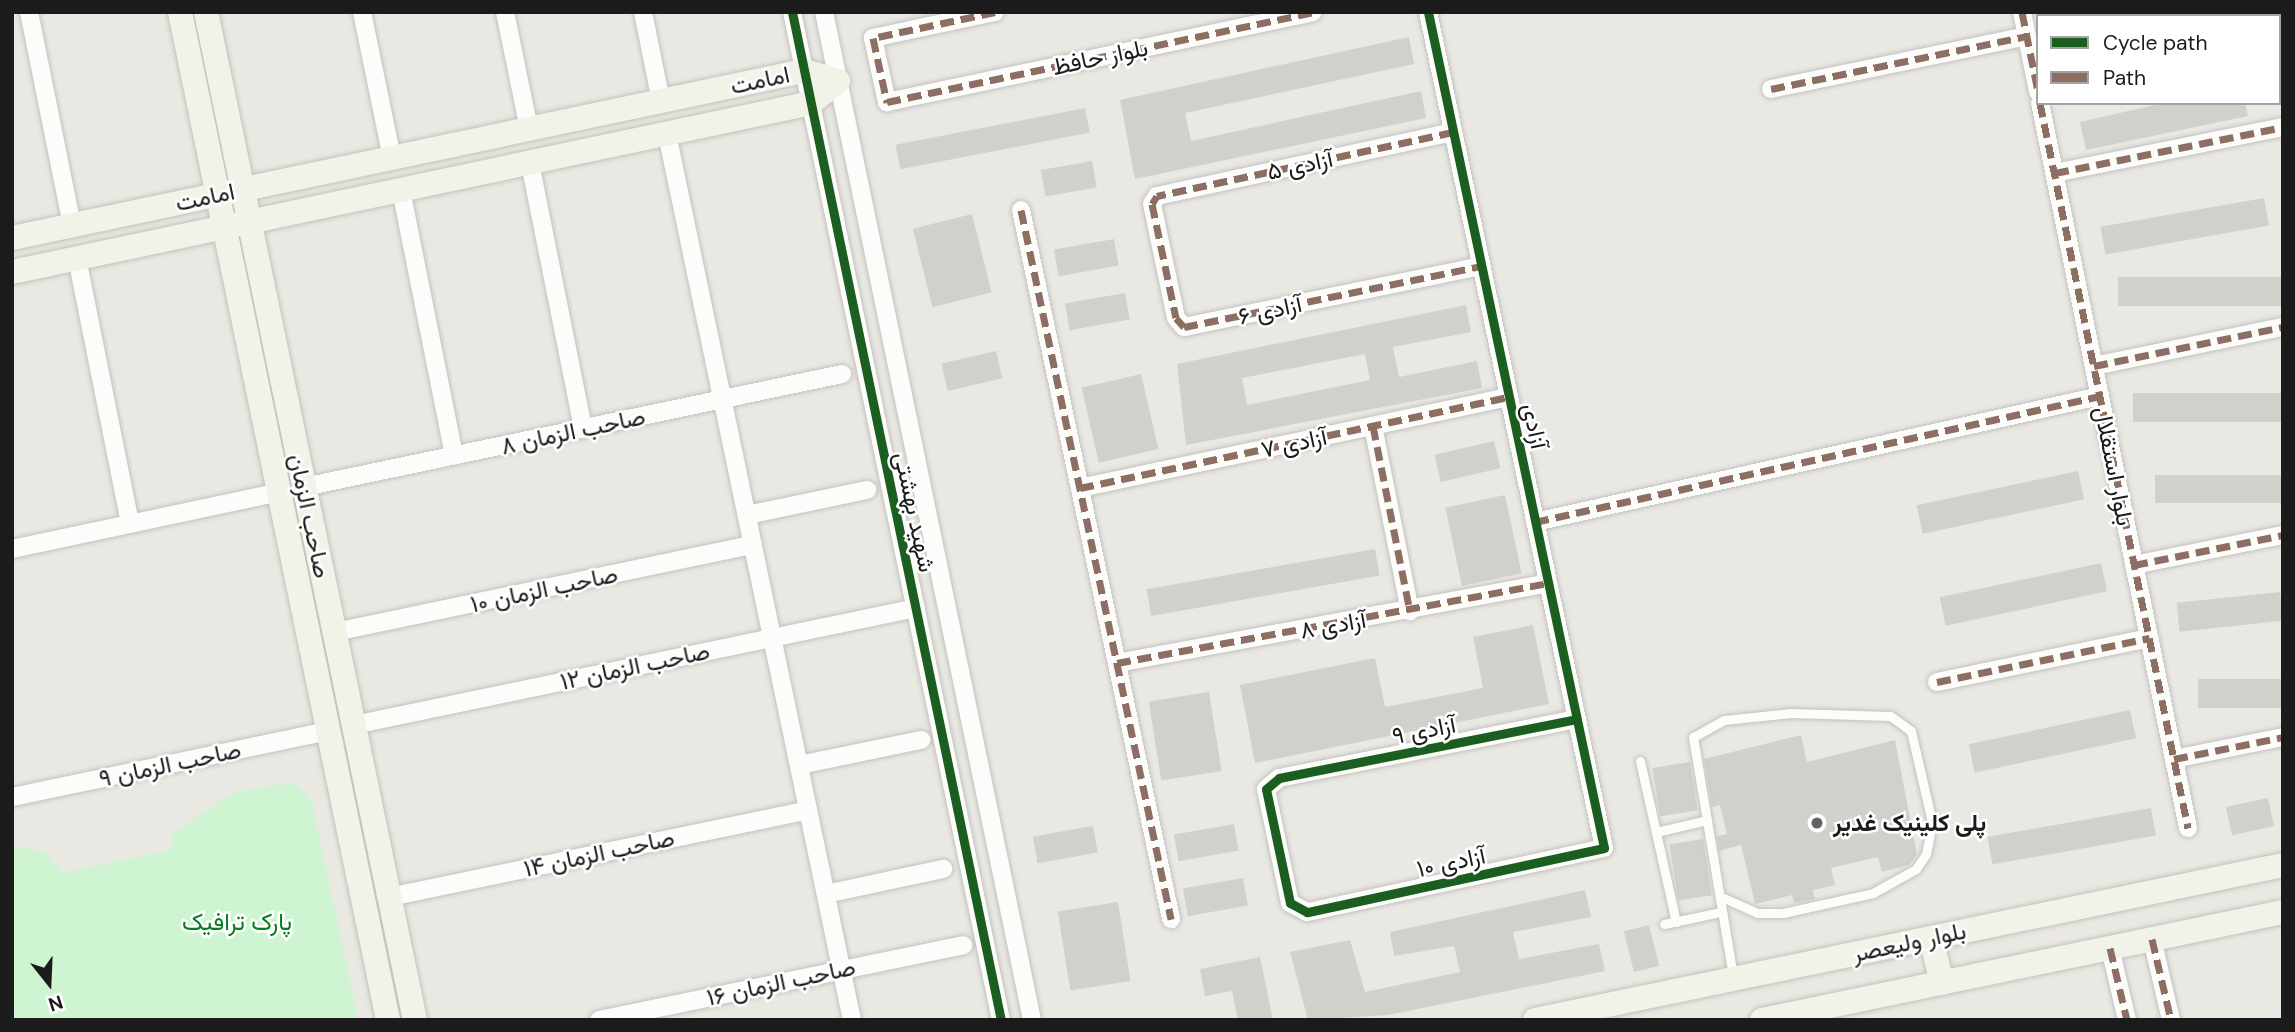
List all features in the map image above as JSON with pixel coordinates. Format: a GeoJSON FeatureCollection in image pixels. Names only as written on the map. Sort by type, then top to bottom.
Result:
{"type":"FeatureCollection","features":[{"type":"Feature","properties":{"kind":"street"},"geometry":{"type":"LineString","coordinates":[[29,12],[72,225]]}},
{"type":"Feature","properties":{"kind":"street","name":"صاحب الزمان"},"geometry":{"type":"LineString","coordinates":[[180,12],[276,493],[388,1020]]}},
{"type":"Feature","properties":{"kind":"street","name":"صاحب الزمان"},"geometry":{"type":"LineString","coordinates":[[206,12],[415,1020]]}},
{"type":"Feature","properties":{"kind":"street"},"geometry":{"type":"LineString","coordinates":[[362,12],[392,158]]}},
{"type":"Feature","properties":{"kind":"street"},"geometry":{"type":"LineString","coordinates":[[505,12],[529,129]]}},
{"type":"Feature","properties":{"kind":"street"},"geometry":{"type":"LineString","coordinates":[[643,12],[661,101]]}},
{"type":"Feature","properties":{"kind":"street","name":"شهید بهشتی"},"geometry":{"type":"LineString","coordinates":[[792,12],[1001,1020]]}},
{"type":"Feature","properties":{"kind":"street","name":"شهید بهشتی"},"geometry":{"type":"LineString","coordinates":[[824,12],[1032,1020]]}},
{"type":"Feature","properties":{"kind":"street","name":"بلوار حافظ"},"geometry":{"type":"LineString","coordinates":[[995,12],[873,38],[887,102],[1312,12]]}},
{"type":"Feature","properties":{"kind":"street","name":"آزادی"},"geometry":{"type":"LineString","coordinates":[[1428,12],[1604,848]]}},
{"type":"Feature","properties":{"kind":"street"},"geometry":{"type":"LineString","coordinates":[[2022,12],[2036,82]]}},
{"type":"Feature","properties":{"kind":"street"},"geometry":{"type":"LineString","coordinates":[[1771,89],[2026,36]]}},
{"type":"Feature","properties":{"kind":"street","name":"امامت"},"geometry":{"type":"LineString","coordinates":[[12,238],[804,71],[838,81]]}},
{"type":"Feature","properties":{"kind":"street","name":"امامت"},"geometry":{"type":"LineString","coordinates":[[12,272],[811,103],[838,81]]}},
{"type":"Feature","properties":{"kind":"street","name":"بلوار استقلال"},"geometry":{"type":"LineString","coordinates":[[2040,105],[2188,828]]}},
{"type":"Feature","properties":{"kind":"street"},"geometry":{"type":"LineString","coordinates":[[2055,173],[2283,127]]}},
{"type":"Feature","properties":{"kind":"street","name":"آزادی ۵"},"geometry":{"type":"LineString","coordinates":[[1152,204],[1157,196],[1453,132]]}},
{"type":"Feature","properties":{"kind":"street"},"geometry":{"type":"LineString","coordinates":[[667,134],[720,400],[747,515],[852,1020]]}},
{"type":"Feature","properties":{"kind":"street"},"geometry":{"type":"LineString","coordinates":[[530,163],[583,429]]}},
{"type":"Feature","properties":{"kind":"street"},"geometry":{"type":"LineString","coordinates":[[401,190],[454,456]]}},
{"type":"Feature","properties":{"kind":"street","name":"آزادی ۶"},"geometry":{"type":"LineString","coordinates":[[1152,204],[1176,318],[1184,327],[1481,266]]}},
{"type":"Feature","properties":{"kind":"street"},"geometry":{"type":"LineString","coordinates":[[1021,210],[1171,919]]}},
{"type":"Feature","properties":{"kind":"street"},"geometry":{"type":"LineString","coordinates":[[77,258],[130,524]]}},
{"type":"Feature","properties":{"kind":"street"},"geometry":{"type":"LineString","coordinates":[[2094,366],[2283,327]]}},
{"type":"Feature","properties":{"kind":"street","name":"صاحب الزمان ۸"},"geometry":{"type":"LineString","coordinates":[[304,488],[842,374]]}},
{"type":"Feature","properties":{"kind":"street"},"geometry":{"type":"LineString","coordinates":[[1535,522],[2100,396]]}},
{"type":"Feature","properties":{"kind":"street","name":"آزادی ۷"},"geometry":{"type":"LineString","coordinates":[[1080,488],[1509,397]]}},
{"type":"Feature","properties":{"kind":"street"},"geometry":{"type":"LineString","coordinates":[[1373,426],[1410,611]]}},
{"type":"Feature","properties":{"kind":"street"},"geometry":{"type":"LineString","coordinates":[[12,549],[304,488]]}},
{"type":"Feature","properties":{"kind":"street"},"geometry":{"type":"LineString","coordinates":[[747,515],[867,490]]}},
{"type":"Feature","properties":{"kind":"street"},"geometry":{"type":"LineString","coordinates":[[2134,565],[2283,535]]}},
{"type":"Feature","properties":{"kind":"street","name":"صاحب الزمان ۱۰"},"geometry":{"type":"LineString","coordinates":[[334,632],[753,545]]}},
{"type":"Feature","properties":{"kind":"street","name":"آزادی ۸"},"geometry":{"type":"LineString","coordinates":[[1117,663],[1410,611],[1548,583]]}},
{"type":"Feature","properties":{"kind":"street","name":"صاحب الزمان ۱۲"},"geometry":{"type":"LineString","coordinates":[[354,725],[916,607]]}},
{"type":"Feature","properties":{"kind":"street"},"geometry":{"type":"LineString","coordinates":[[1937,682],[2149,638]]}},
{"type":"Feature","properties":{"kind":"street","name":"آزادی ۹"},"geometry":{"type":"LineString","coordinates":[[1307,912],[1290,903],[1266,789],[1279,778],[1576,719]]}},
{"type":"Feature","properties":{"kind":"street"},"geometry":{"type":"LineString","coordinates":[[328,731],[354,725]]}},
{"type":"Feature","properties":{"kind":"street","name":"صاحب الزمان ۹"},"geometry":{"type":"LineString","coordinates":[[12,797],[328,731]]}},
{"type":"Feature","properties":{"kind":"street"},"geometry":{"type":"LineString","coordinates":[[2174,759],[2283,737]]}},
{"type":"Feature","properties":{"kind":"street"},"geometry":{"type":"LineString","coordinates":[[799,765],[921,740]]}},
{"type":"Feature","properties":{"kind":"street","name":"صاحب الزمان ۱۴"},"geometry":{"type":"LineString","coordinates":[[389,897],[808,810]]}},
{"type":"Feature","properties":{"kind":"street","name":"آزادی ۱۰"},"geometry":{"type":"LineString","coordinates":[[1307,912],[1604,848]]}},
{"type":"Feature","properties":{"kind":"street","name":"بلوار ولیعصر"},"geometry":{"type":"LineString","coordinates":[[1535,1020],[2283,864]]}},
{"type":"Feature","properties":{"kind":"street"},"geometry":{"type":"LineString","coordinates":[[825,894],[943,869]]}},
{"type":"Feature","properties":{"kind":"street","name":"بلوار ولیعصر"},"geometry":{"type":"LineString","coordinates":[[1762,1020],[2283,912]]}},
{"type":"Feature","properties":{"kind":"street"},"geometry":{"type":"LineString","coordinates":[[1931,937],[1942,983]]}},
{"type":"Feature","properties":{"kind":"street"},"geometry":{"type":"LineString","coordinates":[[2152,939],[2171,1020]]}},
{"type":"Feature","properties":{"kind":"street","name":"صاحب الزمان ۱۶"},"geometry":{"type":"LineString","coordinates":[[599,1020],[963,945]]}},
{"type":"Feature","properties":{"kind":"street"},"geometry":{"type":"LineString","coordinates":[[2110,948],[2127,1020]]}},
{"type":"Feature","properties":{"kind":"lane"},"geometry":{"type":"LineString","coordinates":[[1724,898],[1758,912],[1783,913],[1872,893],[1916,870],[1932,822],[1911,731],[1890,716],[1791,713],[1710,724],[1693,737],[1691,749],[1724,898],[1720,912],[1734,979]]}},
{"type":"Feature","properties":{"kind":"lane"},"geometry":{"type":"LineString","coordinates":[[1640,761],[1676,922]]}},
{"type":"Feature","properties":{"kind":"lane"},"geometry":{"type":"LineString","coordinates":[[1656,832],[1707,820]]}},
{"type":"Feature","properties":{"kind":"lane"},"geometry":{"type":"LineString","coordinates":[[1664,925],[1720,912]]}},
{"type":"Feature","properties":{"kind":"green space","name":"پارک ترافیک"},"geometry":{"type":"Polygon","coordinates":[[[294,782],[312,801],[358,1020],[12,1020],[12,845],[46,853],[63,873],[170,850],[174,832],[235,792],[294,782]]]}},
{"type":"Feature","properties":{"kind":"building"},"geometry":{"type":"Polygon","coordinates":[[[1409,37],[1414,64],[1185,113],[1191,141],[1421,91],[1426,118],[1135,179],[1120,100],[1409,37]]]}},
{"type":"Feature","properties":{"kind":"building"},"geometry":{"type":"Polygon","coordinates":[[[2155,105],[2245,105],[2248,116],[2086,150],[2080,122],[2155,105]]]}},
{"type":"Feature","properties":{"kind":"building"},"geometry":{"type":"Polygon","coordinates":[[[1085,108],[1090,133],[900,169],[896,145],[1085,108]]]}},
{"type":"Feature","properties":{"kind":"building"},"geometry":{"type":"Polygon","coordinates":[[[1092,161],[1097,188],[1045,197],[1041,170],[1092,161]]]}},
{"type":"Feature","properties":{"kind":"building"},"geometry":{"type":"Polygon","coordinates":[[[2264,198],[2269,226],[2105,254],[2101,227],[2264,198]]]}},
{"type":"Feature","properties":{"kind":"building"},"geometry":{"type":"Polygon","coordinates":[[[972,214],[992,293],[932,307],[913,229],[972,214]]]}},
{"type":"Feature","properties":{"kind":"building"},"geometry":{"type":"Polygon","coordinates":[[[1114,239],[1119,266],[1059,276],[1054,250],[1114,239]]]}},
{"type":"Feature","properties":{"kind":"building"},"geometry":{"type":"Polygon","coordinates":[[[2118,277],[2283,277],[2283,306],[2118,306],[2118,277]]]}},
{"type":"Feature","properties":{"kind":"building"},"geometry":{"type":"Polygon","coordinates":[[[1125,293],[1130,320],[1070,330],[1065,304],[1125,293]]]}},
{"type":"Feature","properties":{"kind":"building"},"geometry":{"type":"Polygon","coordinates":[[[1466,305],[1471,332],[1393,347],[1399,377],[1477,361],[1482,388],[1186,445],[1177,364],[1466,305]],[[1365,354],[1242,378],[1247,405],[1370,380],[1365,354]]]}},
{"type":"Feature","properties":{"kind":"building"},"geometry":{"type":"Polygon","coordinates":[[[996,351],[1002,378],[948,391],[941,364],[996,351]]]}},
{"type":"Feature","properties":{"kind":"building"},"geometry":{"type":"Polygon","coordinates":[[[1141,374],[1158,449],[1099,463],[1082,388],[1141,374]]]}},
{"type":"Feature","properties":{"kind":"building"},"geometry":{"type":"Polygon","coordinates":[[[2133,393],[2283,393],[2283,422],[2133,422],[2133,393]]]}},
{"type":"Feature","properties":{"kind":"building"},"geometry":{"type":"Polygon","coordinates":[[[1494,441],[1500,468],[1441,482],[1435,455],[1494,441]]]}},
{"type":"Feature","properties":{"kind":"building"},"geometry":{"type":"Polygon","coordinates":[[[2078,471],[2084,499],[1923,534],[1917,505],[2078,471]]]}},
{"type":"Feature","properties":{"kind":"building"},"geometry":{"type":"Polygon","coordinates":[[[2155,475],[2283,475],[2283,503],[2155,503],[2155,475]]]}},
{"type":"Feature","properties":{"kind":"building"},"geometry":{"type":"Polygon","coordinates":[[[1505,495],[1522,573],[1462,586],[1445,508],[1505,495]]]}},
{"type":"Feature","properties":{"kind":"building"},"geometry":{"type":"Polygon","coordinates":[[[1375,549],[1380,576],[1151,616],[1147,589],[1375,549]]]}},
{"type":"Feature","properties":{"kind":"building"},"geometry":{"type":"Polygon","coordinates":[[[2101,563],[2107,591],[1946,626],[1940,597],[2101,563]]]}},
{"type":"Feature","properties":{"kind":"building"},"geometry":{"type":"Polygon","coordinates":[[[2280,592],[2283,621],[2180,632],[2177,603],[2280,592]]]}},
{"type":"Feature","properties":{"kind":"building"},"geometry":{"type":"Polygon","coordinates":[[[1533,625],[1549,704],[1255,763],[1240,685],[1375,658],[1385,707],[1483,688],[1473,637],[1533,625]]]}},
{"type":"Feature","properties":{"kind":"building"},"geometry":{"type":"Polygon","coordinates":[[[2198,679],[2283,679],[2283,708],[2198,708],[2198,679]]]}},
{"type":"Feature","properties":{"kind":"building"},"geometry":{"type":"Polygon","coordinates":[[[1209,692],[1222,771],[1161,781],[1149,702],[1209,692]]]}},
{"type":"Feature","properties":{"kind":"building"},"geometry":{"type":"Polygon","coordinates":[[[2130,710],[2136,738],[1975,773],[1969,744],[2130,710]]]}},
{"type":"Feature","properties":{"kind":"building","name":"پلی کلینیک غدیر"},"geometry":{"type":"Polygon","coordinates":[[[1801,735],[1807,762],[1895,740],[1917,855],[1909,865],[1882,872],[1878,857],[1831,868],[1835,885],[1813,890],[1815,899],[1794,903],[1792,895],[1755,904],[1741,845],[1719,851],[1717,836],[1727,834],[1720,805],[1712,807],[1704,759],[1801,735]]]}},
{"type":"Feature","properties":{"kind":"building"},"geometry":{"type":"Polygon","coordinates":[[[1690,762],[1698,810],[1660,816],[1652,768],[1690,762]]]}},
{"type":"Feature","properties":{"kind":"building"},"geometry":{"type":"Polygon","coordinates":[[[2268,798],[2274,826],[2232,835],[2226,807],[2268,798]]]}},
{"type":"Feature","properties":{"kind":"building"},"geometry":{"type":"Polygon","coordinates":[[[2151,808],[2156,836],[1992,864],[1988,837],[2151,808]]]}},
{"type":"Feature","properties":{"kind":"building"},"geometry":{"type":"Polygon","coordinates":[[[1234,824],[1239,851],[1179,861],[1174,835],[1234,824]]]}},
{"type":"Feature","properties":{"kind":"building"},"geometry":{"type":"Polygon","coordinates":[[[1093,826],[1098,853],[1038,863],[1033,837],[1093,826]]]}},
{"type":"Feature","properties":{"kind":"building"},"geometry":{"type":"Polygon","coordinates":[[[1703,839],[1712,895],[1678,901],[1669,844],[1703,839]]]}},
{"type":"Feature","properties":{"kind":"building"},"geometry":{"type":"Polygon","coordinates":[[[1243,878],[1248,906],[1188,916],[1183,889],[1243,878]]]}},
{"type":"Feature","properties":{"kind":"building"},"geometry":{"type":"Polygon","coordinates":[[[1585,890],[1591,917],[1513,932],[1519,959],[1599,944],[1605,971],[1388,1015],[1308,1020],[1290,952],[1350,940],[1365,992],[1460,972],[1454,946],[1394,956],[1390,932],[1585,890]]]}},
{"type":"Feature","properties":{"kind":"building"},"geometry":{"type":"Polygon","coordinates":[[[1118,902],[1131,981],[1070,991],[1058,912],[1118,902]]]}},
{"type":"Feature","properties":{"kind":"building"},"geometry":{"type":"Polygon","coordinates":[[[1649,925],[1659,966],[1634,972],[1624,931],[1649,925]]]}},
{"type":"Feature","properties":{"kind":"building"},"geometry":{"type":"Polygon","coordinates":[[[1260,957],[1273,1020],[1238,1020],[1232,991],[1205,996],[1200,969],[1260,957]]]}},
{"type":"Feature","properties":{"kind":"marked path"},"geometry":{"type":"LineString","coordinates":[[995,12],[873,38],[887,102],[1313,12]]}},
{"type":"Feature","properties":{"kind":"marked path"},"geometry":{"type":"LineString","coordinates":[[2022,12],[2036,81]]}},
{"type":"Feature","properties":{"kind":"marked path"},"geometry":{"type":"LineString","coordinates":[[1771,89],[2027,36]]}},
{"type":"Feature","properties":{"kind":"marked path"},"geometry":{"type":"LineString","coordinates":[[2040,105],[2188,828]]}},
{"type":"Feature","properties":{"kind":"marked path"},"geometry":{"type":"LineString","coordinates":[[2055,173],[2283,127]]}},
{"type":"Feature","properties":{"kind":"marked path"},"geometry":{"type":"LineString","coordinates":[[1453,132],[1157,196],[1152,204],[1176,318],[1184,327],[1481,266]]}},
{"type":"Feature","properties":{"kind":"marked path"},"geometry":{"type":"LineString","coordinates":[[1021,210],[1171,919]]}},
{"type":"Feature","properties":{"kind":"marked path"},"geometry":{"type":"LineString","coordinates":[[2094,366],[2283,327]]}},
{"type":"Feature","properties":{"kind":"marked path"},"geometry":{"type":"LineString","coordinates":[[1535,522],[2100,396]]}},
{"type":"Feature","properties":{"kind":"marked path"},"geometry":{"type":"LineString","coordinates":[[1080,488],[1509,397]]}},
{"type":"Feature","properties":{"kind":"marked path"},"geometry":{"type":"LineString","coordinates":[[1373,426],[1410,611]]}},
{"type":"Feature","properties":{"kind":"marked path"},"geometry":{"type":"LineString","coordinates":[[2134,565],[2283,535]]}},
{"type":"Feature","properties":{"kind":"marked path"},"geometry":{"type":"LineString","coordinates":[[1117,663],[1548,583]]}},
{"type":"Feature","properties":{"kind":"marked path"},"geometry":{"type":"LineString","coordinates":[[1937,682],[2149,638]]}},
{"type":"Feature","properties":{"kind":"marked path"},"geometry":{"type":"LineString","coordinates":[[2174,759],[2283,737]]}},
{"type":"Feature","properties":{"kind":"marked path"},"geometry":{"type":"LineString","coordinates":[[2152,939],[2171,1020]]}},
{"type":"Feature","properties":{"kind":"marked path"},"geometry":{"type":"LineString","coordinates":[[2110,948],[2127,1020]]}},
{"type":"Feature","properties":{"kind":"cycle path"},"geometry":{"type":"LineString","coordinates":[[792,12],[1001,1020]]}},
{"type":"Feature","properties":{"kind":"cycle path"},"geometry":{"type":"LineString","coordinates":[[1428,12],[1604,848],[1307,912],[1290,903],[1266,789],[1279,778],[1576,719]]}},
{"type":"Feature","properties":{"kind":"place","name":"پلی کلینیک غدیر"},"geometry":{"type":"Point","coordinates":[1817,823]}}]}
